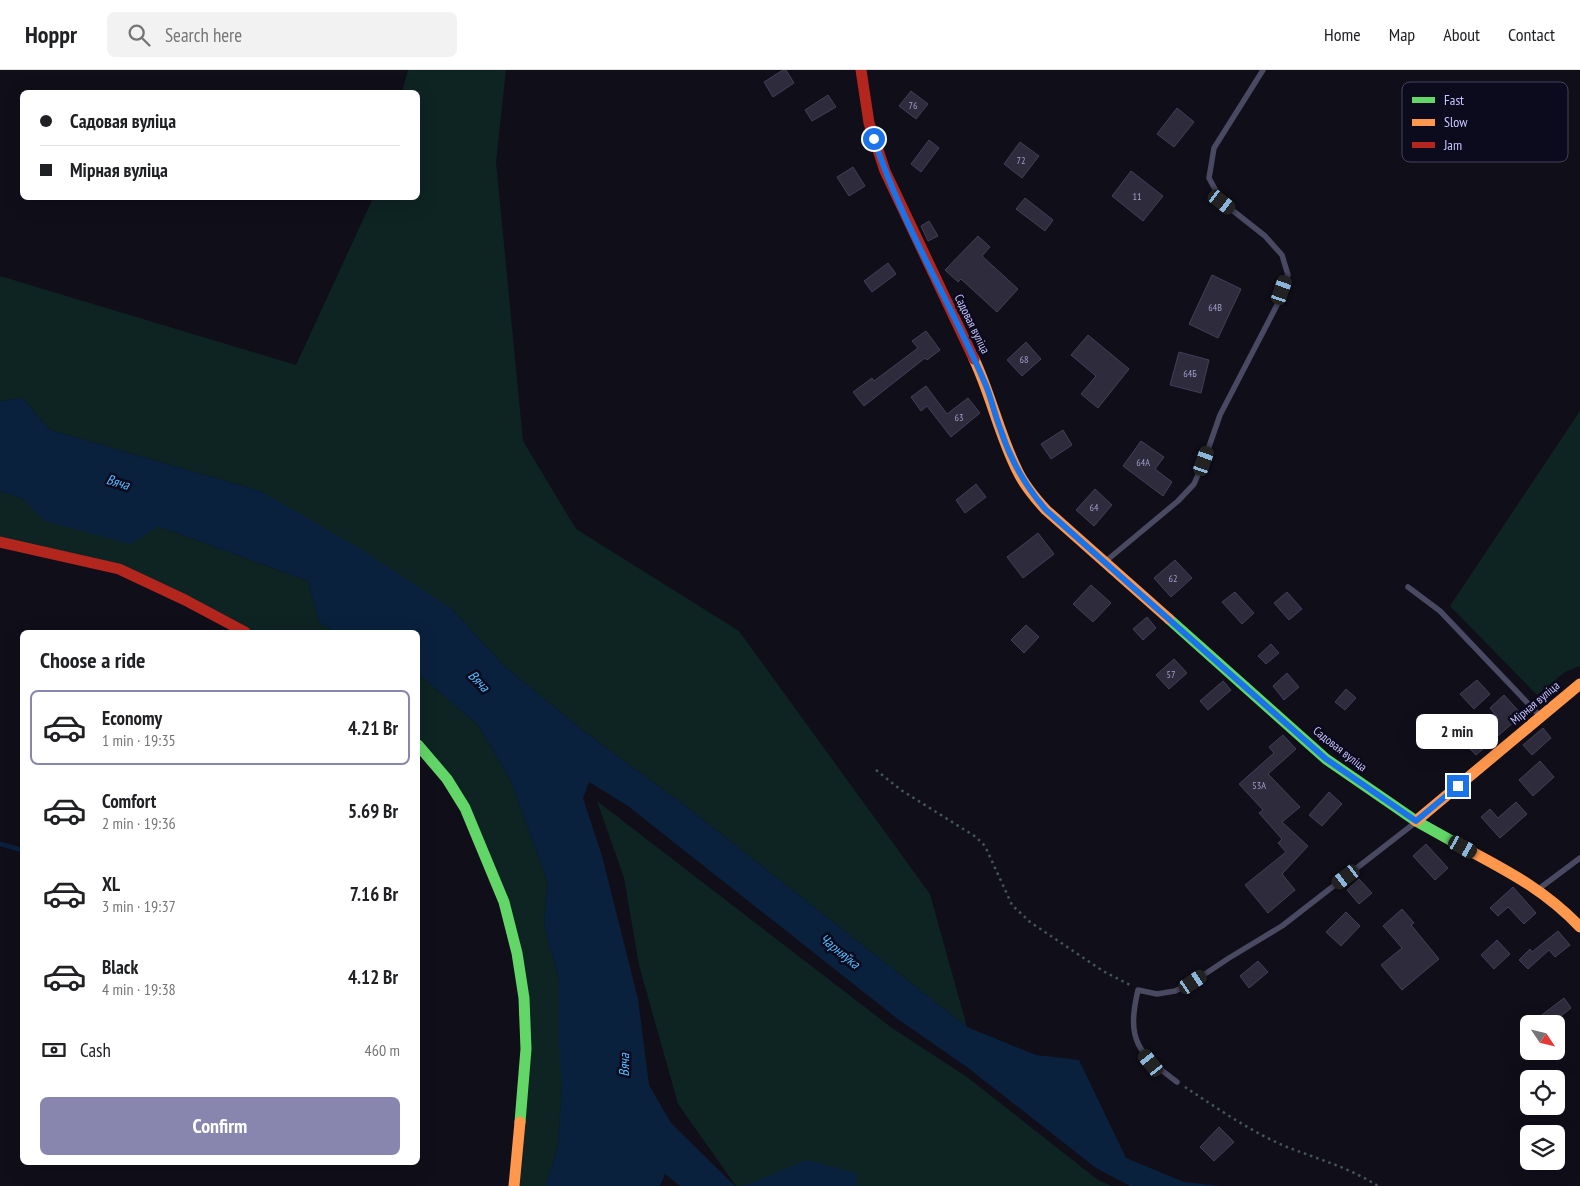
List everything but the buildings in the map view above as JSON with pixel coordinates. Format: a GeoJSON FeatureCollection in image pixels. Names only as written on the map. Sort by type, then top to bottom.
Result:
{"type":"FeatureCollection","features":[{"type":"Feature","properties":{"kind":"street","name":"Садовая вуліца"},"geometry":{"type":"LineString","coordinates":[[861,70],[869,123],[885,171],[919,247],[985,382],[1000,429],[1018,471],[1030,492],[1046,510],[1326,759],[1416,821],[1538,889],[1562,908],[1580,927]]}},
{"type":"Feature","properties":{"kind":"street"},"geometry":{"type":"LineString","coordinates":[[0,542],[119,569],[186,600],[241,630]]}},
{"type":"Feature","properties":{"kind":"street","name":"Мірная вуліца"},"geometry":{"type":"LineString","coordinates":[[1416,821],[1580,684]]}},
{"type":"Feature","properties":{"kind":"street"},"geometry":{"type":"LineString","coordinates":[[420,747],[447,779],[465,808],[504,902],[517,953],[524,998],[526,1049],[514,1186]]}},
{"type":"Feature","properties":{"kind":"lane"},"geometry":{"type":"LineString","coordinates":[[1105,562],[1178,501],[1194,484],[1220,415],[1277,305],[1288,275],[1282,255],[1265,236],[1222,202],[1209,178],[1214,148],[1263,70]]}},
{"type":"Feature","properties":{"kind":"lane"},"geometry":{"type":"LineString","coordinates":[[1408,587],[1440,611],[1540,716]]}},
{"type":"Feature","properties":{"kind":"lane"},"geometry":{"type":"LineString","coordinates":[[1177,1082],[1151,1063],[1137,1046],[1134,1008],[1138,990],[1157,994],[1175,991],[1193,982],[1282,926],[1416,821]]}},
{"type":"Feature","properties":{"kind":"lane"},"geometry":{"type":"LineString","coordinates":[[1538,889],[1580,858]]}},
{"type":"Feature","properties":{"kind":"path"},"geometry":{"type":"LineString","coordinates":[[876,770],[900,790],[976,837],[985,846],[1012,904],[1030,922],[1103,971],[1138,990]]}},
{"type":"Feature","properties":{"kind":"path"},"geometry":{"type":"LineString","coordinates":[[1177,1082],[1211,1104],[1286,1146],[1328,1161],[1378,1186]]}},
{"type":"Feature","properties":{"kind":"green space"},"geometry":{"type":"Polygon","coordinates":[[[408,70],[506,70],[496,162],[523,441],[576,529],[739,631],[930,894],[967,1027],[684,805],[581,729],[504,666],[452,609],[260,491],[50,430],[22,398],[0,401],[0,276],[296,365],[372,200],[420,200],[420,90],[403,90],[408,70]]]}},
{"type":"Feature","properties":{"kind":"green space"},"geometry":{"type":"Polygon","coordinates":[[[1580,411],[1580,666],[1565,672],[1537,695],[1450,606],[1580,411]]]}},
{"type":"Feature","properties":{"kind":"green space"},"geometry":{"type":"Polygon","coordinates":[[[0,491],[23,499],[45,521],[158,526],[308,581],[319,622],[332,630],[236,630],[119,569],[0,542],[0,491]]]}},
{"type":"Feature","properties":{"kind":"green space"},"geometry":{"type":"Polygon","coordinates":[[[420,676],[478,725],[511,781],[548,883],[544,924],[559,980],[562,1086],[558,1146],[546,1186],[514,1186],[523,1100],[517,953],[465,808],[420,748],[420,676]]]}},
{"type":"Feature","properties":{"kind":"green space"},"geometry":{"type":"Polygon","coordinates":[[[597,801],[892,1028],[967,1077],[1098,1180],[1112,1186],[736,1186],[678,1104],[639,965],[624,878],[597,801]]]}},
{"type":"Feature","properties":{"kind":"water"},"geometry":{"type":"Polygon","coordinates":[[[22,398],[50,430],[260,491],[354,545],[452,609],[504,666],[581,729],[684,805],[967,1027],[1036,1055],[1079,1060],[1126,1158],[1184,1182],[1220,1186],[1130,1186],[1096,1168],[967,1067],[899,1020],[628,806],[589,782],[583,798],[602,856],[638,999],[649,1085],[671,1123],[735,1186],[680,1186],[665,1174],[660,1186],[546,1186],[558,1146],[562,1086],[559,1051],[559,980],[544,924],[548,883],[511,781],[478,725],[420,676],[420,630],[332,630],[319,622],[308,581],[158,526],[131,544],[45,521],[23,499],[0,491],[0,401],[22,398]]]}},
{"type":"Feature","properties":{"kind":"water"},"geometry":{"type":"Polygon","coordinates":[[[807,1160],[856,1173],[857,1186],[744,1186],[807,1160]]]}},
{"type":"Feature","properties":{"kind":"waterway"},"geometry":{"type":"LineString","coordinates":[[0,844],[20,849]]}},
{"type":"Feature","properties":{"kind":"traffic: fast"},"geometry":{"type":"LineString","coordinates":[[1169,619],[1326,759],[1416,821],[1459,845]]}},
{"type":"Feature","properties":{"kind":"traffic: fast"},"geometry":{"type":"LineString","coordinates":[[420,747],[447,779],[465,808],[504,902],[517,953],[524,998],[526,1049],[520,1122]]}},
{"type":"Feature","properties":{"kind":"traffic: slow"},"geometry":{"type":"LineString","coordinates":[[974,359],[1011,456],[1020,476],[1030,491],[1046,510],[1169,619]]}},
{"type":"Feature","properties":{"kind":"traffic: slow"},"geometry":{"type":"LineString","coordinates":[[1416,821],[1580,684]]}},
{"type":"Feature","properties":{"kind":"traffic: slow"},"geometry":{"type":"LineString","coordinates":[[1459,845],[1538,891],[1552,901],[1580,927]]}},
{"type":"Feature","properties":{"kind":"traffic: slow"},"geometry":{"type":"LineString","coordinates":[[514,1186],[520,1122]]}},
{"type":"Feature","properties":{"kind":"traffic: jam"},"geometry":{"type":"LineString","coordinates":[[861,70],[869,123],[885,171],[974,359]]}},
{"type":"Feature","properties":{"kind":"traffic: jam"},"geometry":{"type":"LineString","coordinates":[[0,542],[119,569],[185,600],[241,630]]}},
{"type":"Feature","properties":{"kind":"route"},"geometry":{"type":"LineString","coordinates":[[874,139],[885,171],[915,238],[985,382],[1000,429],[1018,471],[1030,492],[1046,510],[1326,759],[1416,821],[1458,786]]}},
{"type":"Feature","properties":{"kind":"water label","name":"Вяча"},"geometry":{"type":"Point","coordinates":[118,482]}},
{"type":"Feature","properties":{"kind":"water label","name":"Вяча"},"geometry":{"type":"Point","coordinates":[479,681]}},
{"type":"Feature","properties":{"kind":"water label","name":"Чарняўка"},"geometry":{"type":"Point","coordinates":[840,951]}},
{"type":"Feature","properties":{"kind":"water label","name":"Вяча"},"geometry":{"type":"Point","coordinates":[624,1065]}}]}
